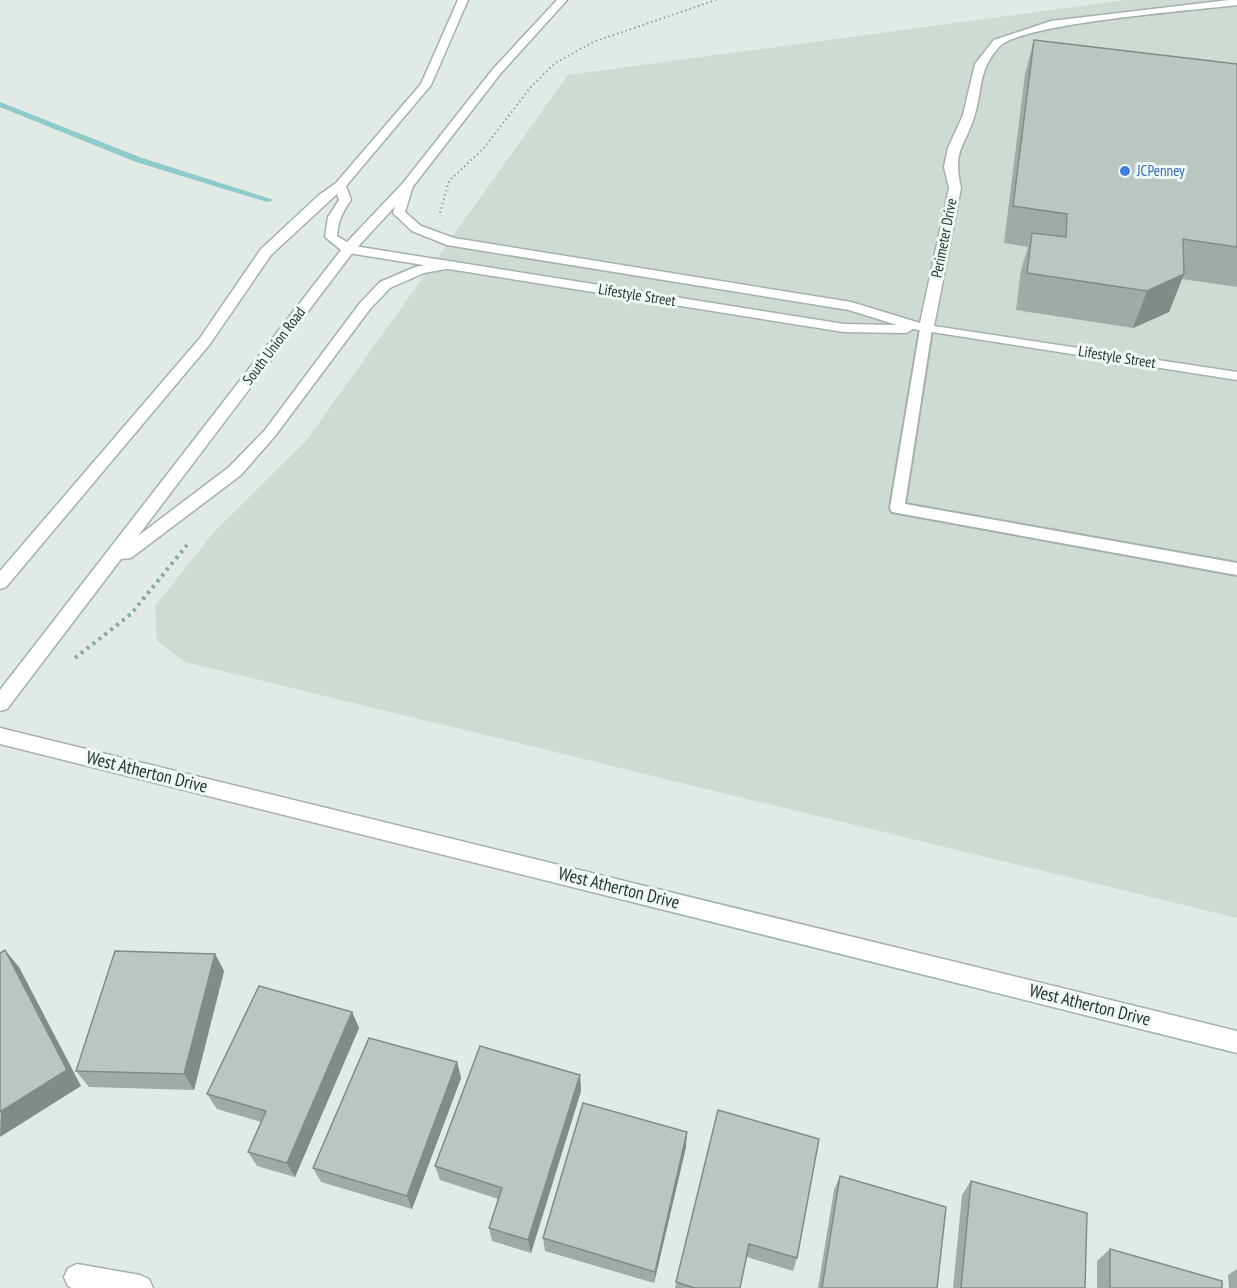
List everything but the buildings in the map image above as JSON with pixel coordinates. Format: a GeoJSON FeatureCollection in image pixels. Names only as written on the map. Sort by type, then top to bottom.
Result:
{"type":"FeatureCollection","features":[{"type":"Feature","properties":{"kind":"street"},"geometry":{"type":"LineString","coordinates":[[0,583],[205,341],[266,252],[323,198],[340,186],[426,85],[446,44],[463,0]]}},
{"type":"Feature","properties":{"kind":"street","name":"South Union Road"},"geometry":{"type":"LineString","coordinates":[[0,704],[348,249],[407,186],[497,71],[562,0]]}},
{"type":"Feature","properties":{"kind":"street","name":"Perimeter Drive"},"geometry":{"type":"LineString","coordinates":[[926,329],[954,188],[950,167],[954,147],[969,115],[980,64],[998,42],[1051,24],[1237,2]]}},
{"type":"Feature","properties":{"kind":"street"},"geometry":{"type":"LineString","coordinates":[[340,186],[345,200],[335,213],[331,237],[348,249]]}},
{"type":"Feature","properties":{"kind":"street","name":"Lifestyle Street"},"geometry":{"type":"LineString","coordinates":[[407,186],[399,213],[410,225],[421,232],[452,242],[850,306],[926,329]]}},
{"type":"Feature","properties":{"kind":"street","name":"Lifestyle Street"},"geometry":{"type":"LineString","coordinates":[[348,249],[844,328],[926,329],[1237,376]]}},
{"type":"Feature","properties":{"kind":"street"},"geometry":{"type":"LineString","coordinates":[[104,570],[235,471],[270,433],[365,306],[385,285],[420,270],[446,265]]}},
{"type":"Feature","properties":{"kind":"street","name":"West Atherton Drive"},"geometry":{"type":"LineString","coordinates":[[0,736],[1237,1042]]}},
{"type":"Feature","properties":{"kind":"street"},"geometry":{"type":"LineString","coordinates":[[77,1277],[140,1288]]}},
{"type":"Feature","properties":{"kind":"lane"},"geometry":{"type":"LineString","coordinates":[[926,329],[897,508],[1237,570]]}},
{"type":"Feature","properties":{"kind":"path"},"geometry":{"type":"LineString","coordinates":[[449,181],[484,148],[537,80],[566,56],[608,36],[716,0]]}},
{"type":"Feature","properties":{"kind":"shaded area"},"geometry":{"type":"Polygon","coordinates":[[[1125,0],[1237,0],[1237,918],[185,662],[157,641],[155,606],[214,532],[306,441],[568,75],[1125,0]]]}},
{"type":"Feature","properties":{"kind":"waterway"},"geometry":{"type":"LineString","coordinates":[[0,104],[139,160],[270,200]]}},
{"type":"Feature","properties":{"kind":"place","name":"JCPenney"},"geometry":{"type":"Point","coordinates":[1125,171]}}]}
